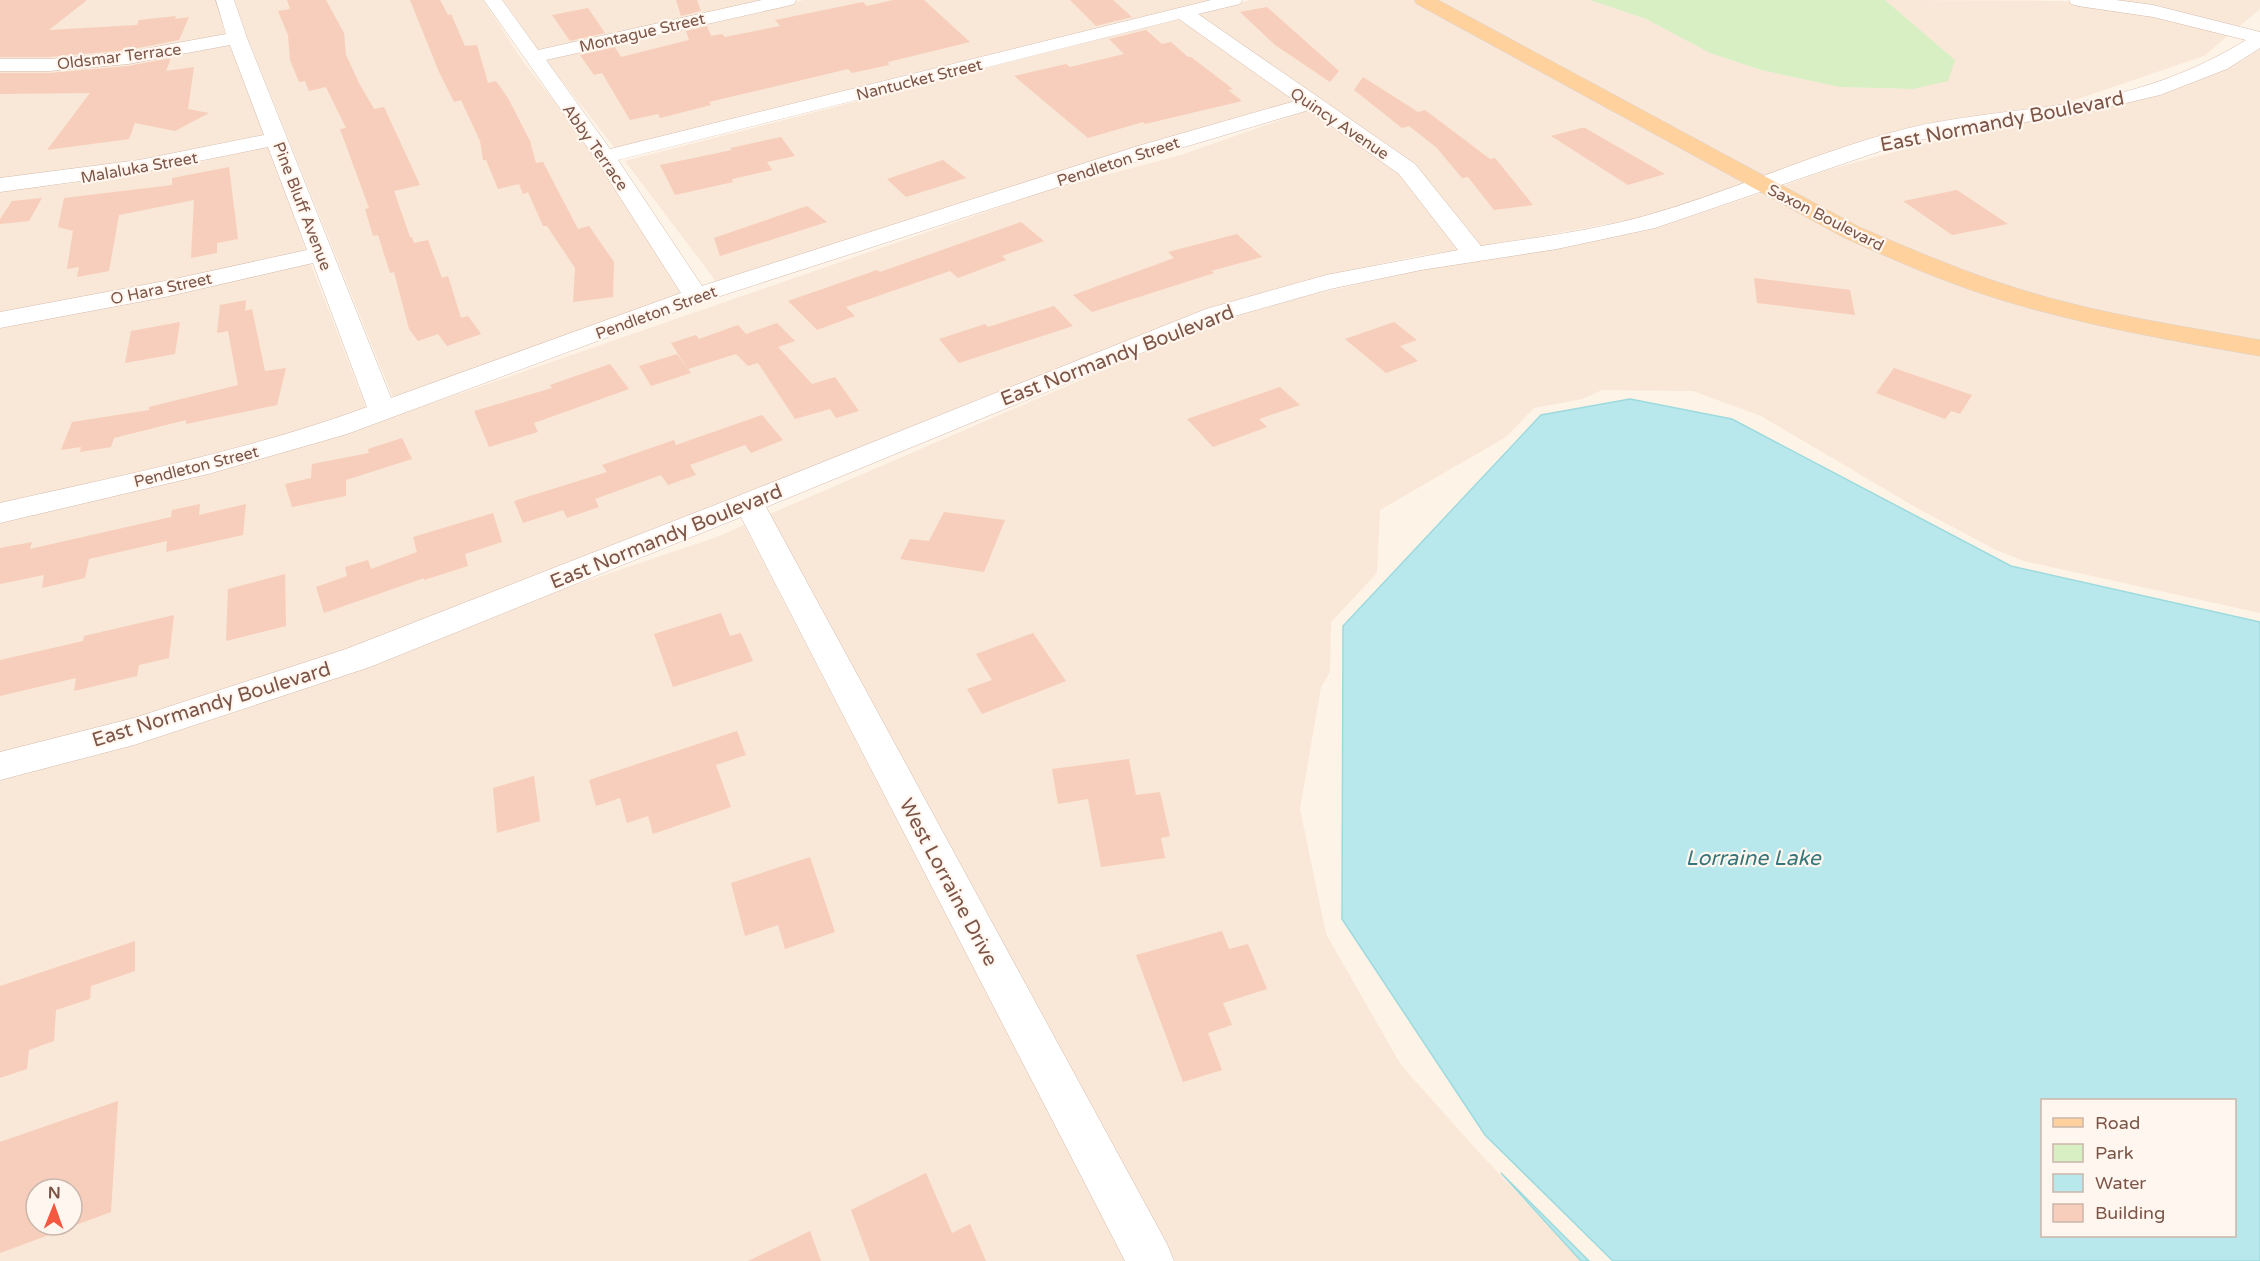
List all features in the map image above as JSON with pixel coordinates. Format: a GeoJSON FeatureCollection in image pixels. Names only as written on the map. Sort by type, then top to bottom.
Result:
{"type":"FeatureCollection","features":[{"type":"Feature","properties":{"kind":"main road","name":"Saxon Boulevard"},"geometry":{"type":"LineString","coordinates":[[1424,0],[1851,232],[1964,279],[2050,306],[2142,327],[2260,348]]}},
{"type":"Feature","properties":{"kind":"street","name":"Pine Bluff Avenue"},"geometry":{"type":"LineString","coordinates":[[225,0],[237,38],[383,412]]}},
{"type":"Feature","properties":{"kind":"street","name":"Abby Terrace"},"geometry":{"type":"LineString","coordinates":[[493,0],[605,157],[696,296]]}},
{"type":"Feature","properties":{"kind":"street","name":"Montague Street"},"geometry":{"type":"LineString","coordinates":[[532,57],[787,0]]}},
{"type":"Feature","properties":{"kind":"street","name":"Nantucket Street"},"geometry":{"type":"LineString","coordinates":[[605,157],[1233,0]]}},
{"type":"Feature","properties":{"kind":"street"},"geometry":{"type":"LineString","coordinates":[[2078,0],[2153,11],[2260,39]]}},
{"type":"Feature","properties":{"kind":"street","name":"Quincy Avenue"},"geometry":{"type":"LineString","coordinates":[[1183,13],[1407,169],[1475,255]]}},
{"type":"Feature","properties":{"kind":"street","name":"Oldsmar Terrace"},"geometry":{"type":"LineString","coordinates":[[0,65],[49,65],[128,58],[237,38]]}},
{"type":"Feature","properties":{"kind":"street","name":"East Normandy Boulevard"},"geometry":{"type":"LineString","coordinates":[[0,766],[135,731],[358,658],[749,503],[1215,314],[1326,282],[1422,262],[1557,242],[1647,223],[1764,185],[1896,138],[1962,125],[2075,109],[2153,91],[2220,64],[2260,39]]}},
{"type":"Feature","properties":{"kind":"street","name":"Pendleton Street"},"geometry":{"type":"LineString","coordinates":[[0,513],[208,465],[337,428],[696,296],[1146,151],[1310,103]]}},
{"type":"Feature","properties":{"kind":"street","name":"Malaluka Street"},"geometry":{"type":"LineString","coordinates":[[0,185],[71,179],[200,157],[277,138]]}},
{"type":"Feature","properties":{"kind":"street","name":"O Hara Street"},"geometry":{"type":"LineString","coordinates":[[0,320],[165,288],[320,254]]}},
{"type":"Feature","properties":{"kind":"street","name":"West Lorraine Drive"},"geometry":{"type":"LineString","coordinates":[[749,503],[1150,1261]]}},
{"type":"Feature","properties":{"kind":"shaded area"},"geometry":{"type":"Polygon","coordinates":[[[0,0],[215,0],[227,36],[130,54],[54,60],[0,60],[0,0]]]}},
{"type":"Feature","properties":{"kind":"shaded area"},"geometry":{"type":"Polygon","coordinates":[[[235,0],[483,0],[524,63],[602,162],[699,295],[394,400],[247,36],[235,0]]]}},
{"type":"Feature","properties":{"kind":"shaded area"},"geometry":{"type":"Polygon","coordinates":[[[503,0],[769,0],[539,51],[503,0]]]}},
{"type":"Feature","properties":{"kind":"shaded area"},"geometry":{"type":"Polygon","coordinates":[[[804,0],[1215,0],[618,152],[544,58],[804,0]]]}},
{"type":"Feature","properties":{"kind":"shaded area"},"geometry":{"type":"Polygon","coordinates":[[[1251,0],[1414,0],[1748,183],[1640,218],[1480,247],[1434,189],[1195,14],[1251,0]]]}},
{"type":"Feature","properties":{"kind":"shaded area"},"geometry":{"type":"Polygon","coordinates":[[[1434,0],[1590,0],[1646,19],[1710,53],[1761,70],[1840,87],[1913,89],[1955,60],[1885,0],[2059,1],[2097,5],[2231,33],[2204,56],[2057,106],[1763,178],[1434,0]]]}},
{"type":"Feature","properties":{"kind":"shaded area"},"geometry":{"type":"Polygon","coordinates":[[[2106,0],[2260,0],[2260,9],[2237,28],[2106,0]]]}},
{"type":"Feature","properties":{"kind":"shaded area"},"geometry":{"type":"Polygon","coordinates":[[[1181,18],[1297,102],[721,288],[625,161],[1181,18]]]}},
{"type":"Feature","properties":{"kind":"shaded area"},"geometry":{"type":"Polygon","coordinates":[[[229,43],[265,137],[201,152],[0,180],[0,69],[229,43]]]}},
{"type":"Feature","properties":{"kind":"shaded area"},"geometry":{"type":"Polygon","coordinates":[[[2260,49],[2260,341],[2140,320],[2039,297],[1967,274],[1856,228],[1780,187],[1828,170],[1983,128],[2082,113],[2162,95],[2229,68],[2260,49]]]}},
{"type":"Feature","properties":{"kind":"shaded area"},"geometry":{"type":"Polygon","coordinates":[[[1309,110],[1398,171],[1460,250],[1417,256],[1322,276],[1208,308],[744,495],[357,647],[137,718],[0,754],[0,521],[337,436],[1046,191],[1181,155],[1309,110]]]}},
{"type":"Feature","properties":{"kind":"shaded area"},"geometry":{"type":"Polygon","coordinates":[[[268,145],[306,251],[166,282],[0,314],[0,190],[69,184],[199,162],[268,145]]]}},
{"type":"Feature","properties":{"kind":"shaded area"},"geometry":{"type":"Polygon","coordinates":[[[1765,192],[1902,262],[2260,355],[2260,613],[2024,561],[1996,550],[1917,508],[1761,416],[1693,391],[1602,390],[1582,399],[1534,408],[1506,437],[1380,510],[1377,573],[1331,622],[1330,672],[1321,687],[1300,809],[1326,934],[1401,1065],[1581,1261],[1175,1261],[770,514],[1220,320],[1306,296],[1420,270],[1562,248],[1653,229],[1765,192]]]}},
{"type":"Feature","properties":{"kind":"shaded area"},"geometry":{"type":"Polygon","coordinates":[[[310,262],[367,410],[208,457],[0,504],[0,326],[310,262]]]}},
{"type":"Feature","properties":{"kind":"shaded area"},"geometry":{"type":"Polygon","coordinates":[[[744,525],[1125,1261],[0,1261],[0,779],[717,537],[744,525]]]}},
{"type":"Feature","properties":{"kind":"green space"},"geometry":{"type":"Polygon","coordinates":[[[1590,0],[1885,0],[1955,60],[1948,81],[1913,89],[1840,87],[1761,70],[1710,53],[1646,19],[1590,0]]]}},
{"type":"Feature","properties":{"kind":"water","name":"Lorraine Lake"},"geometry":{"type":"Polygon","coordinates":[[[1630,399],[1732,419],[2011,566],[2260,622],[2260,1261],[1613,1261],[1485,1135],[1342,919],[1343,626],[1541,415],[1630,399]]]}},
{"type":"Feature","properties":{"kind":"water"},"geometry":{"type":"Polygon","coordinates":[[[1501,1173],[1589,1261],[1581,1261],[1501,1173]]]}},
{"type":"Feature","properties":{"kind":"building"},"geometry":{"type":"Polygon","coordinates":[[[0,0],[87,0],[49,30],[137,25],[139,20],[189,17],[179,40],[128,50],[49,57],[0,57],[0,0]]]}},
{"type":"Feature","properties":{"kind":"building"},"geometry":{"type":"Polygon","coordinates":[[[287,0],[326,0],[344,33],[346,55],[359,83],[374,109],[384,107],[420,185],[394,191],[410,237],[414,243],[428,240],[442,278],[448,276],[461,318],[468,316],[481,334],[447,346],[438,334],[418,341],[409,329],[394,272],[390,273],[378,235],[373,236],[365,209],[369,208],[340,129],[346,128],[326,87],[309,91],[305,81],[299,82],[290,60],[288,35],[278,11],[290,9],[287,0]]]}},
{"type":"Feature","properties":{"kind":"building"},"geometry":{"type":"Polygon","coordinates":[[[410,0],[440,0],[448,15],[451,14],[465,46],[477,45],[488,83],[496,81],[508,98],[530,141],[536,163],[543,162],[578,229],[589,226],[614,262],[613,297],[573,302],[575,268],[547,226],[543,226],[528,192],[523,194],[519,184],[498,189],[486,160],[483,160],[480,141],[461,100],[454,102],[439,72],[410,0]]]}},
{"type":"Feature","properties":{"kind":"building"},"geometry":{"type":"Polygon","coordinates":[[[676,0],[697,0],[701,11],[681,16],[676,0]]]}},
{"type":"Feature","properties":{"kind":"building"},"geometry":{"type":"Polygon","coordinates":[[[893,0],[924,0],[970,42],[888,62],[889,65],[852,73],[848,69],[709,102],[711,105],[660,118],[658,114],[630,120],[602,73],[594,75],[580,55],[615,47],[621,57],[689,40],[686,31],[707,26],[711,36],[722,34],[725,37],[780,26],[775,20],[863,2],[867,6],[893,0]]]}},
{"type":"Feature","properties":{"kind":"building"},"geometry":{"type":"Polygon","coordinates":[[[1070,0],[1113,0],[1132,17],[1096,26],[1070,0]]]}},
{"type":"Feature","properties":{"kind":"building"},"geometry":{"type":"Polygon","coordinates":[[[1267,7],[1339,71],[1330,82],[1275,45],[1240,12],[1267,7]]]}},
{"type":"Feature","properties":{"kind":"building"},"geometry":{"type":"Polygon","coordinates":[[[588,8],[605,33],[570,41],[552,15],[588,8]]]}},
{"type":"Feature","properties":{"kind":"building"},"geometry":{"type":"Polygon","coordinates":[[[1146,30],[1162,44],[1171,42],[1233,89],[1228,90],[1242,101],[1145,124],[1143,122],[1088,138],[1014,76],[1066,64],[1070,67],[1124,54],[1109,39],[1146,30]]]}},
{"type":"Feature","properties":{"kind":"building"},"geometry":{"type":"Polygon","coordinates":[[[171,58],[166,71],[194,67],[188,109],[209,113],[175,131],[135,123],[129,139],[47,150],[90,93],[0,94],[0,73],[49,73],[128,66],[171,58]]]}},
{"type":"Feature","properties":{"kind":"building"},"geometry":{"type":"Polygon","coordinates":[[[1363,77],[1418,112],[1425,110],[1490,159],[1495,158],[1533,205],[1494,210],[1468,177],[1462,178],[1436,147],[1409,126],[1402,128],[1354,90],[1363,77]]]}},
{"type":"Feature","properties":{"kind":"building"},"geometry":{"type":"Polygon","coordinates":[[[1585,128],[1665,174],[1628,185],[1551,136],[1585,128]]]}},
{"type":"Feature","properties":{"kind":"building"},"geometry":{"type":"Polygon","coordinates":[[[781,137],[795,156],[767,162],[772,170],[732,179],[733,182],[675,195],[660,165],[732,150],[730,148],[781,137]]]}},
{"type":"Feature","properties":{"kind":"building"},"geometry":{"type":"Polygon","coordinates":[[[943,160],[966,178],[906,197],[887,179],[943,160]]]}},
{"type":"Feature","properties":{"kind":"building"},"geometry":{"type":"Polygon","coordinates":[[[229,167],[238,239],[217,243],[217,253],[191,258],[194,200],[119,215],[109,271],[77,277],[79,267],[67,269],[73,231],[58,227],[64,198],[172,185],[172,178],[229,167]]]}},
{"type":"Feature","properties":{"kind":"building"},"geometry":{"type":"Polygon","coordinates":[[[1957,190],[2008,224],[1952,235],[1903,201],[1957,190]]]}},
{"type":"Feature","properties":{"kind":"building"},"geometry":{"type":"Polygon","coordinates":[[[42,198],[29,221],[0,224],[0,219],[12,201],[42,198]]]}},
{"type":"Feature","properties":{"kind":"building"},"geometry":{"type":"Polygon","coordinates":[[[807,206],[827,222],[720,256],[714,238],[807,206]]]}},
{"type":"Feature","properties":{"kind":"building"},"geometry":{"type":"Polygon","coordinates":[[[1021,222],[1044,241],[1002,256],[1006,260],[958,278],[950,271],[846,307],[855,316],[817,330],[788,301],[877,270],[880,272],[1021,222]]]}},
{"type":"Feature","properties":{"kind":"building"},"geometry":{"type":"Polygon","coordinates":[[[1237,234],[1262,257],[1211,271],[1214,273],[1092,312],[1073,295],[1174,258],[1168,252],[1237,234]]]}},
{"type":"Feature","properties":{"kind":"building"},"geometry":{"type":"Polygon","coordinates":[[[1754,278],[1850,290],[1855,315],[1757,303],[1754,278]]]}},
{"type":"Feature","properties":{"kind":"building"},"geometry":{"type":"Polygon","coordinates":[[[246,300],[245,311],[252,309],[265,371],[286,368],[277,405],[186,424],[186,420],[114,438],[111,447],[80,452],[81,447],[61,450],[72,422],[149,410],[149,407],[238,385],[228,331],[217,333],[220,305],[246,300]]]}},
{"type":"Feature","properties":{"kind":"building"},"geometry":{"type":"Polygon","coordinates":[[[1054,306],[1073,326],[959,363],[939,339],[985,324],[988,327],[1054,306]]]}},
{"type":"Feature","properties":{"kind":"building"},"geometry":{"type":"Polygon","coordinates":[[[180,322],[175,354],[125,363],[131,331],[180,322]]]}},
{"type":"Feature","properties":{"kind":"building"},"geometry":{"type":"Polygon","coordinates":[[[1394,322],[1417,340],[1400,346],[1418,361],[1386,373],[1345,339],[1394,322]]]}},
{"type":"Feature","properties":{"kind":"building"},"geometry":{"type":"Polygon","coordinates":[[[777,323],[795,341],[778,347],[812,384],[835,377],[859,411],[836,418],[830,409],[795,419],[758,363],[748,366],[736,354],[688,369],[671,343],[696,335],[699,339],[738,325],[746,334],[777,323]]]}},
{"type":"Feature","properties":{"kind":"building"},"geometry":{"type":"Polygon","coordinates":[[[677,354],[691,373],[651,386],[639,366],[677,354]]]}},
{"type":"Feature","properties":{"kind":"building"},"geometry":{"type":"Polygon","coordinates":[[[610,364],[629,389],[534,423],[538,432],[489,447],[474,411],[552,388],[550,385],[610,364]]]}},
{"type":"Feature","properties":{"kind":"building"},"geometry":{"type":"Polygon","coordinates":[[[1894,368],[1972,395],[1960,414],[1951,411],[1945,419],[1876,393],[1894,368]]]}},
{"type":"Feature","properties":{"kind":"building"},"geometry":{"type":"Polygon","coordinates":[[[1280,387],[1300,405],[1259,419],[1267,427],[1213,447],[1187,419],[1280,387]]]}},
{"type":"Feature","properties":{"kind":"building"},"geometry":{"type":"Polygon","coordinates":[[[762,415],[783,440],[751,453],[745,445],[690,465],[696,475],[668,485],[661,475],[595,499],[599,507],[567,518],[563,510],[523,523],[514,501],[607,472],[602,465],[674,440],[676,445],[762,415]]]}},
{"type":"Feature","properties":{"kind":"building"},"geometry":{"type":"Polygon","coordinates":[[[402,438],[412,459],[346,480],[346,496],[292,507],[285,484],[311,478],[312,464],[369,453],[368,449],[402,438]]]}},
{"type":"Feature","properties":{"kind":"building"},"geometry":{"type":"Polygon","coordinates":[[[200,504],[199,515],[246,504],[243,535],[166,552],[167,541],[89,559],[85,578],[42,588],[44,575],[0,584],[0,548],[32,542],[30,549],[171,517],[172,510],[200,504]]]}},
{"type":"Feature","properties":{"kind":"building"},"geometry":{"type":"Polygon","coordinates":[[[944,512],[1005,520],[984,572],[900,559],[910,539],[929,541],[944,512]]]}},
{"type":"Feature","properties":{"kind":"building"},"geometry":{"type":"Polygon","coordinates":[[[493,513],[502,542],[465,554],[468,566],[424,580],[424,578],[324,613],[316,587],[347,576],[345,567],[368,560],[371,569],[417,552],[413,537],[493,513]]]}},
{"type":"Feature","properties":{"kind":"building"},"geometry":{"type":"Polygon","coordinates":[[[285,574],[286,626],[226,641],[228,589],[285,574]]]}},
{"type":"Feature","properties":{"kind":"building"},"geometry":{"type":"Polygon","coordinates":[[[721,613],[730,636],[741,633],[753,661],[673,687],[654,634],[721,613]]]}},
{"type":"Feature","properties":{"kind":"building"},"geometry":{"type":"Polygon","coordinates":[[[174,615],[169,658],[139,665],[137,676],[74,691],[76,678],[0,696],[0,660],[83,641],[84,636],[174,615]]]}},
{"type":"Feature","properties":{"kind":"building"},"geometry":{"type":"Polygon","coordinates":[[[1033,633],[1066,681],[982,714],[967,689],[992,680],[976,654],[1033,633]]]}},
{"type":"Feature","properties":{"kind":"building"},"geometry":{"type":"Polygon","coordinates":[[[737,731],[746,755],[716,765],[731,807],[653,834],[648,816],[627,823],[620,798],[596,806],[589,780],[737,731]]]}},
{"type":"Feature","properties":{"kind":"building"},"geometry":{"type":"Polygon","coordinates":[[[1129,759],[1136,795],[1160,792],[1170,836],[1161,838],[1165,858],[1101,867],[1088,799],[1058,804],[1052,769],[1129,759]]]}},
{"type":"Feature","properties":{"kind":"building"},"geometry":{"type":"Polygon","coordinates":[[[534,776],[540,821],[497,833],[493,788],[534,776]]]}},
{"type":"Feature","properties":{"kind":"building"},"geometry":{"type":"Polygon","coordinates":[[[810,857],[835,932],[785,949],[778,925],[745,936],[731,883],[810,857]]]}},
{"type":"Feature","properties":{"kind":"building"},"geometry":{"type":"Polygon","coordinates":[[[1222,931],[1229,949],[1248,944],[1267,989],[1223,1003],[1232,1025],[1208,1033],[1222,1070],[1183,1082],[1136,955],[1222,931]]]}},
{"type":"Feature","properties":{"kind":"building"},"geometry":{"type":"Polygon","coordinates":[[[135,941],[135,971],[91,986],[90,999],[56,1010],[54,1041],[29,1050],[27,1069],[0,1078],[0,986],[135,941]]]}},
{"type":"Feature","properties":{"kind":"building"},"geometry":{"type":"Polygon","coordinates":[[[118,1101],[111,1212],[84,1222],[84,1177],[24,1177],[24,1237],[43,1237],[0,1253],[0,1142],[118,1101]]]}},
{"type":"Feature","properties":{"kind":"building"},"geometry":{"type":"Polygon","coordinates":[[[926,1173],[952,1233],[970,1224],[986,1261],[870,1261],[851,1210],[926,1173]]]}},
{"type":"Feature","properties":{"kind":"building"},"geometry":{"type":"Polygon","coordinates":[[[810,1231],[821,1261],[748,1261],[810,1231]]]}}]}
